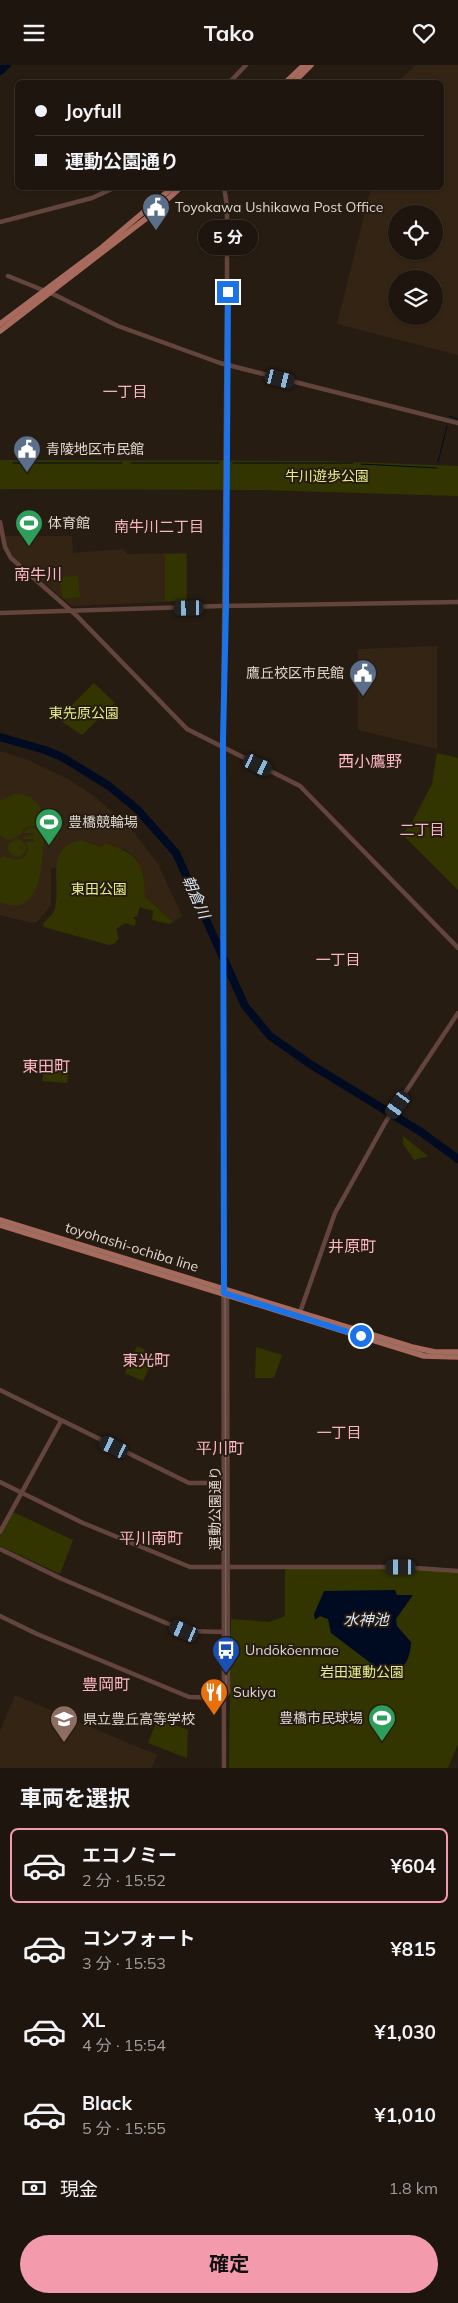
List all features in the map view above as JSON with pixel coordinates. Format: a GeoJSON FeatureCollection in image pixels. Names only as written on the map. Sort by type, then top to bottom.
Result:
{"type":"FeatureCollection","features":[{"type":"Feature","properties":{"kind":"main road"},"geometry":{"type":"LineString","coordinates":[[289,80],[304,65]]}},
{"type":"Feature","properties":{"kind":"main road"},"geometry":{"type":"LineString","coordinates":[[296,80],[311,65]]}},
{"type":"Feature","properties":{"kind":"main road"},"geometry":{"type":"LineString","coordinates":[[0,331],[108,243],[169,190]]}},
{"type":"Feature","properties":{"kind":"main road"},"geometry":{"type":"LineString","coordinates":[[0,324],[48,292],[148,217],[178,190]]}},
{"type":"Feature","properties":{"kind":"main road","name":"toyohashi-ochiba line"},"geometry":{"type":"LineString","coordinates":[[0,1220],[426,1356],[458,1357]]}},
{"type":"Feature","properties":{"kind":"main road","name":"toyohashi-ochiba line"},"geometry":{"type":"LineString","coordinates":[[0,1225],[225,1292]]}},
{"type":"Feature","properties":{"kind":"main road","name":"toyohashi-ochiba line"},"geometry":{"type":"LineString","coordinates":[[299,1315],[427,1351],[458,1352]]}},
{"type":"Feature","properties":{"kind":"street"},"geometry":{"type":"LineString","coordinates":[[232,80],[246,65]]}},
{"type":"Feature","properties":{"kind":"street"},"geometry":{"type":"LineString","coordinates":[[0,222],[92,197],[109,190]]}},
{"type":"Feature","properties":{"kind":"street","name":"運動公園通り"},"geometry":{"type":"LineString","coordinates":[[224,190],[227,206],[226,606],[223,747],[225,994],[224,1768]]}},
{"type":"Feature","properties":{"kind":"street"},"geometry":{"type":"LineString","coordinates":[[8,276],[48,292],[118,327],[226,365],[458,423]]}},
{"type":"Feature","properties":{"kind":"street"},"geometry":{"type":"LineString","coordinates":[[0,522],[5,547],[11,559],[71,611],[187,729],[300,786],[458,948]]}},
{"type":"Feature","properties":{"kind":"street"},"geometry":{"type":"LineString","coordinates":[[0,613],[226,606],[458,602]]}},
{"type":"Feature","properties":{"kind":"street"},"geometry":{"type":"LineString","coordinates":[[299,1315],[335,1213],[386,1122],[458,1013]]}},
{"type":"Feature","properties":{"kind":"street","name":"運動公園通り"},"geometry":{"type":"LineString","coordinates":[[225,1292],[223,1483],[225,1567]]}},
{"type":"Feature","properties":{"kind":"street"},"geometry":{"type":"LineString","coordinates":[[0,1390],[189,1483],[223,1483]]}},
{"type":"Feature","properties":{"kind":"street"},"geometry":{"type":"LineString","coordinates":[[0,1532],[61,1421]]}},
{"type":"Feature","properties":{"kind":"street"},"geometry":{"type":"LineString","coordinates":[[0,1482],[83,1523],[190,1567],[401,1567],[458,1571]]}},
{"type":"Feature","properties":{"kind":"street"},"geometry":{"type":"LineString","coordinates":[[0,1549],[62,1579],[184,1631],[225,1632]]}},
{"type":"Feature","properties":{"kind":"street"},"geometry":{"type":"LineString","coordinates":[[0,1616],[37,1635],[189,1697],[224,1698]]}},
{"type":"Feature","properties":{"kind":"shaded area"},"geometry":{"type":"Polygon","coordinates":[[[416,65],[458,65],[458,355],[337,324],[370,190],[444,190],[444,80],[399,80],[416,65]]]}},
{"type":"Feature","properties":{"kind":"shaded area"},"geometry":{"type":"Polygon","coordinates":[[[72,536],[73,553],[123,549],[127,554],[187,553],[187,601],[72,606],[14,557],[6,545],[4,537],[72,536]]]}},
{"type":"Feature","properties":{"kind":"shaded area"},"geometry":{"type":"Polygon","coordinates":[[[437,646],[437,749],[358,730],[358,649],[437,646]]]}},
{"type":"Feature","properties":{"kind":"shaded area"},"geometry":{"type":"Polygon","coordinates":[[[0,751],[28,760],[68,779],[94,796],[116,815],[136,835],[158,864],[182,916],[173,922],[145,897],[144,875],[138,861],[126,850],[105,843],[102,847],[81,840],[61,852],[56,868],[51,868],[51,905],[37,922],[32,923],[0,915],[0,751]]]}},
{"type":"Feature","properties":{"kind":"shaded area","name":"県立豊丘高等学校"},"geometry":{"type":"Polygon","coordinates":[[[15,1695],[157,1755],[152,1768],[0,1768],[0,1731],[15,1695]]]}},
{"type":"Feature","properties":{"kind":"green space","name":"牛川遊歩公園"},"geometry":{"type":"Polygon","coordinates":[[[0,460],[324,461],[458,466],[458,496],[261,490],[0,489],[0,460]]]}},
{"type":"Feature","properties":{"kind":"green space"},"geometry":{"type":"Polygon","coordinates":[[[165,554],[186,554],[186,601],[165,601],[165,554]]]}},
{"type":"Feature","properties":{"kind":"green space"},"geometry":{"type":"Polygon","coordinates":[[[78,576],[80,597],[63,599],[59,577],[78,576]]]}},
{"type":"Feature","properties":{"kind":"green space","name":"東先原公園"},"geometry":{"type":"Polygon","coordinates":[[[94,683],[115,703],[82,735],[58,719],[94,683]]]}},
{"type":"Feature","properties":{"kind":"green space"},"geometry":{"type":"Polygon","coordinates":[[[437,753],[458,758],[458,890],[402,834],[411,824],[432,784],[437,753]]]}},
{"type":"Feature","properties":{"kind":"green space"},"geometry":{"type":"Polygon","coordinates":[[[13,794],[24,795],[33,799],[38,805],[44,822],[44,832],[38,883],[29,899],[22,904],[12,905],[0,902],[0,859],[3,856],[17,860],[25,857],[28,850],[26,842],[34,842],[34,839],[24,839],[22,837],[34,835],[34,833],[23,833],[29,828],[35,828],[35,826],[26,827],[19,836],[8,840],[0,836],[0,823],[3,822],[0,822],[0,801],[13,794]]]}},
{"type":"Feature","properties":{"kind":"green space"},"geometry":{"type":"Polygon","coordinates":[[[17,839],[23,842],[26,848],[23,854],[17,857],[11,854],[8,848],[11,842],[17,839]]]}},
{"type":"Feature","properties":{"kind":"green space","name":"東田公園"},"geometry":{"type":"Polygon","coordinates":[[[81,840],[101,847],[105,843],[132,856],[137,861],[144,876],[145,897],[173,922],[169,924],[152,920],[153,911],[140,907],[137,916],[133,918],[136,920],[135,926],[125,923],[116,929],[119,938],[114,944],[109,945],[44,927],[43,924],[55,908],[58,858],[62,850],[69,844],[81,840]]]}},
{"type":"Feature","properties":{"kind":"green space"},"geometry":{"type":"Polygon","coordinates":[[[46,1060],[69,1067],[67,1083],[42,1081],[46,1060]]]}},
{"type":"Feature","properties":{"kind":"green space"},"geometry":{"type":"Polygon","coordinates":[[[403,1136],[428,1156],[414,1160],[403,1144],[403,1136]]]}},
{"type":"Feature","properties":{"kind":"green space"},"geometry":{"type":"Polygon","coordinates":[[[137,1346],[155,1355],[143,1381],[125,1373],[137,1346]]]}},
{"type":"Feature","properties":{"kind":"green space"},"geometry":{"type":"Polygon","coordinates":[[[256,1347],[282,1355],[274,1378],[255,1378],[256,1347]]]}},
{"type":"Feature","properties":{"kind":"green space"},"geometry":{"type":"Polygon","coordinates":[[[13,1512],[73,1540],[60,1574],[0,1546],[0,1536],[13,1512]]]}},
{"type":"Feature","properties":{"kind":"green space","name":"岩田運動公園"},"geometry":{"type":"Polygon","coordinates":[[[285,1567],[401,1567],[458,1571],[458,1744],[448,1768],[229,1768],[231,1619],[269,1622],[285,1616],[285,1567]]]}},
{"type":"Feature","properties":{"kind":"green space"},"geometry":{"type":"Polygon","coordinates":[[[158,1718],[188,1730],[187,1758],[148,1743],[158,1718]]]}},
{"type":"Feature","properties":{"kind":"water","name":"水神池"},"geometry":{"type":"Polygon","coordinates":[[[395,1590],[397,1595],[413,1595],[396,1619],[397,1626],[411,1642],[408,1659],[397,1672],[385,1674],[331,1633],[328,1619],[320,1616],[315,1620],[314,1614],[324,1591],[395,1590]]]}},
{"type":"Feature","properties":{"kind":"waterway"},"geometry":{"type":"LineString","coordinates":[[0,71],[7,65]]}},
{"type":"Feature","properties":{"kind":"waterway"},"geometry":{"type":"LineString","coordinates":[[449,416],[458,419]]}},
{"type":"Feature","properties":{"kind":"waterway"},"geometry":{"type":"LineString","coordinates":[[438,462],[447,426]]}},
{"type":"Feature","properties":{"kind":"waterway"},"geometry":{"type":"LineString","coordinates":[[13,463],[122,463]]}},
{"type":"Feature","properties":{"kind":"waterway"},"geometry":{"type":"LineString","coordinates":[[131,463],[219,463]]}},
{"type":"Feature","properties":{"kind":"waterway"},"geometry":{"type":"LineString","coordinates":[[233,463],[353,463]]}},
{"type":"Feature","properties":{"kind":"waterway"},"geometry":{"type":"LineString","coordinates":[[361,464],[437,468]]}},
{"type":"Feature","properties":{"kind":"waterway","name":"朝倉川"},"geometry":{"type":"LineString","coordinates":[[0,737],[62,757],[109,786],[137,809],[176,853],[245,1006],[270,1036],[310,1064],[421,1132],[458,1159]]}},
{"type":"Feature","properties":{"kind":"tram line"},"geometry":{"type":"LineString","coordinates":[[0,1222],[426,1354],[458,1355]]}},
{"type":"Feature","properties":{"kind":"tram line"},"geometry":{"type":"LineString","coordinates":[[220,1290],[225,1298],[226,1689]]}},
{"type":"Feature","properties":{"kind":"place","name":"Toyokawa Ushikawa Post Office"},"geometry":{"type":"Point","coordinates":[156,231]}},
{"type":"Feature","properties":{"kind":"place","name":"青陵地区市民館"},"geometry":{"type":"Point","coordinates":[27,473]}},
{"type":"Feature","properties":{"kind":"place","name":"体育館"},"geometry":{"type":"Point","coordinates":[29,547]}},
{"type":"Feature","properties":{"kind":"place","name":"鷹丘校区市民館"},"geometry":{"type":"Point","coordinates":[363,697]}},
{"type":"Feature","properties":{"kind":"place","name":"豊橋競輪場"},"geometry":{"type":"Point","coordinates":[49,846]}},
{"type":"Feature","properties":{"kind":"place","name":"Undōkōenmae"},"geometry":{"type":"Point","coordinates":[226,1674]}},
{"type":"Feature","properties":{"kind":"place","name":"Sukiya"},"geometry":{"type":"Point","coordinates":[214,1716]}},
{"type":"Feature","properties":{"kind":"place","name":"豊橋市民球場"},"geometry":{"type":"Point","coordinates":[382,1742]}},
{"type":"Feature","properties":{"kind":"place","name":"県立豊丘高等学校"},"geometry":{"type":"Point","coordinates":[64,1743]}},
{"type":"Feature","properties":{"kind":"district","name":"一丁目"},"geometry":{"type":"Point","coordinates":[125,392]}},
{"type":"Feature","properties":{"kind":"district","name":"南牛川二丁目"},"geometry":{"type":"Point","coordinates":[159,527]}},
{"type":"Feature","properties":{"kind":"district","name":"南牛川"},"geometry":{"type":"Point","coordinates":[38,574]}},
{"type":"Feature","properties":{"kind":"district","name":"西小鷹野"},"geometry":{"type":"Point","coordinates":[370,761]}},
{"type":"Feature","properties":{"kind":"district","name":"二丁目"},"geometry":{"type":"Point","coordinates":[422,830]}},
{"type":"Feature","properties":{"kind":"district","name":"一丁目"},"geometry":{"type":"Point","coordinates":[338,960]}},
{"type":"Feature","properties":{"kind":"district","name":"東田町"},"geometry":{"type":"Point","coordinates":[46,1066]}},
{"type":"Feature","properties":{"kind":"district","name":"井原町"},"geometry":{"type":"Point","coordinates":[352,1246]}},
{"type":"Feature","properties":{"kind":"district","name":"東光町"},"geometry":{"type":"Point","coordinates":[146,1360]}},
{"type":"Feature","properties":{"kind":"district","name":"一丁目"},"geometry":{"type":"Point","coordinates":[339,1433]}},
{"type":"Feature","properties":{"kind":"district","name":"平川町"},"geometry":{"type":"Point","coordinates":[220,1448]}},
{"type":"Feature","properties":{"kind":"district","name":"平川南町"},"geometry":{"type":"Point","coordinates":[151,1538]}},
{"type":"Feature","properties":{"kind":"district","name":"豊岡町"},"geometry":{"type":"Point","coordinates":[106,1684]}},
{"type":"Feature","properties":{"kind":"route"},"geometry":{"type":"LineString","coordinates":[[228,292],[226,606],[223,740],[225,994],[224,1293],[361,1336]]}}]}
